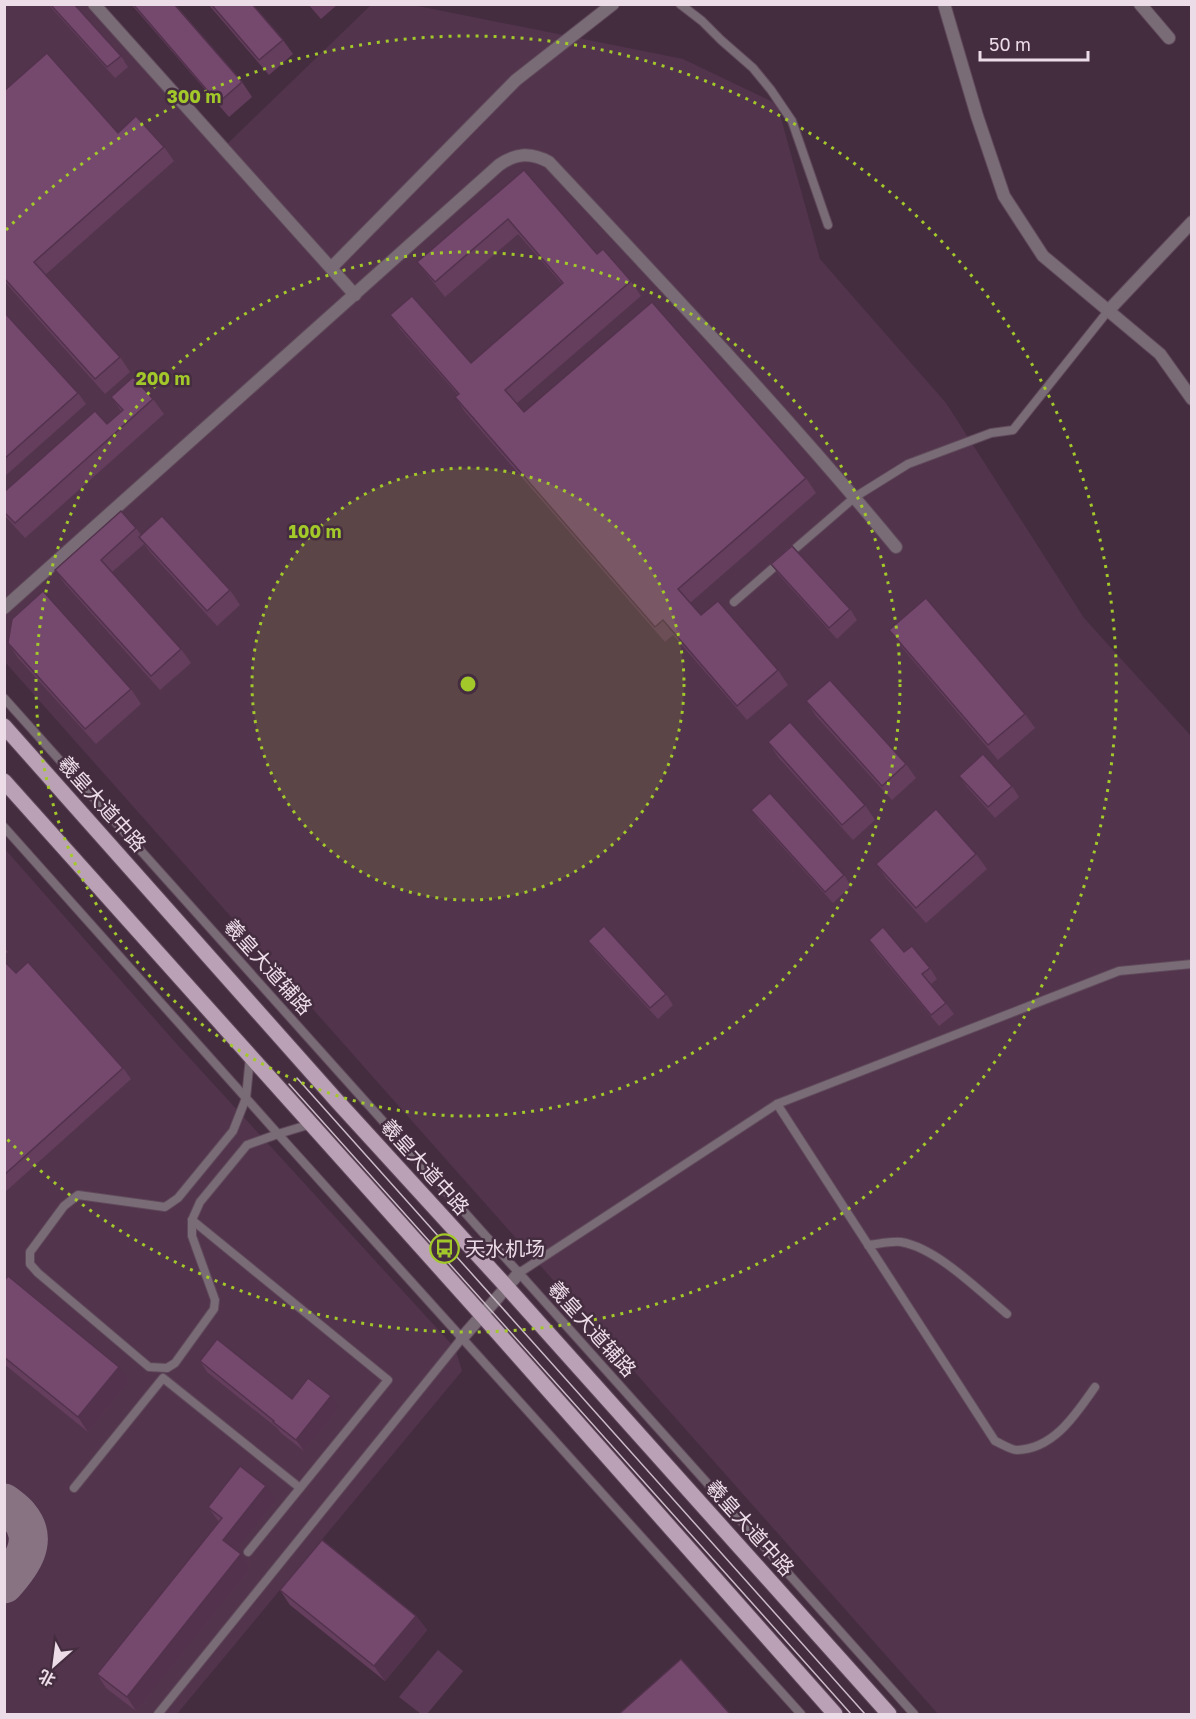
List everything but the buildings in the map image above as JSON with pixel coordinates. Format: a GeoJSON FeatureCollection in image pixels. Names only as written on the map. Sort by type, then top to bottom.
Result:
{"type":"FeatureCollection","features":[{"type":"Feature","properties":{"kind":"main road","name":"羲皇大道中路"},"geometry":{"type":"LineString","coordinates":[[4,726],[337,1101],[889,1714]]}},
{"type":"Feature","properties":{"kind":"main road"},"geometry":{"type":"LineString","coordinates":[[4,781],[482,1315],[834,1714]]}},
{"type":"Feature","properties":{"kind":"street"},"geometry":{"type":"LineString","coordinates":[[94,4],[355,295]]}},
{"type":"Feature","properties":{"kind":"street"},"geometry":{"type":"LineString","coordinates":[[331,268],[516,80],[613,4]]}},
{"type":"Feature","properties":{"kind":"street"},"geometry":{"type":"LineString","coordinates":[[945,4],[977,116],[1004,196],[1042,256],[1160,354],[1191,399]]}},
{"type":"Feature","properties":{"kind":"street"},"geometry":{"type":"LineString","coordinates":[[1140,4],[1169,38]]}},
{"type":"Feature","properties":{"kind":"street"},"geometry":{"type":"LineString","coordinates":[[4,608],[500,165],[518,155],[540,157],[549,162],[681,303],[855,497],[896,547]]}},
{"type":"Feature","properties":{"kind":"street"},"geometry":{"type":"LineString","coordinates":[[1108,311],[1191,222]]}},
{"type":"Feature","properties":{"kind":"street"},"geometry":{"type":"LineString","coordinates":[[462,1338],[519,1273]]}},
{"type":"Feature","properties":{"kind":"lane"},"geometry":{"type":"LineString","coordinates":[[680,4],[753,68],[792,121],[828,225]]}},
{"type":"Feature","properties":{"kind":"lane"},"geometry":{"type":"LineString","coordinates":[[734,602],[855,497],[908,464],[991,433],[1013,430],[1108,311]]}},
{"type":"Feature","properties":{"kind":"lane","name":"羲皇大道辅路"},"geometry":{"type":"LineString","coordinates":[[4,698],[914,1714]]}},
{"type":"Feature","properties":{"kind":"lane"},"geometry":{"type":"LineString","coordinates":[[4,826],[278,1134],[801,1714]]}},
{"type":"Feature","properties":{"kind":"lane"},"geometry":{"type":"LineString","coordinates":[[519,1273],[777,1104],[1119,971],[1191,964]]}},
{"type":"Feature","properties":{"kind":"lane"},"geometry":{"type":"LineString","coordinates":[[250,1056],[246,1098],[233,1131],[178,1198],[165,1207],[78,1195],[64,1206],[30,1252],[30,1264],[149,1367],[300,1488]]}},
{"type":"Feature","properties":{"kind":"lane"},"geometry":{"type":"LineString","coordinates":[[777,1104],[995,1441],[1016,1450],[1041,1445],[1068,1425],[1095,1387]]}},
{"type":"Feature","properties":{"kind":"lane"},"geometry":{"type":"LineString","coordinates":[[74,1488],[175,1363],[214,1309],[215,1300],[192,1236],[192,1220],[200,1202],[248,1145],[311,1124]]}},
{"type":"Feature","properties":{"kind":"lane"},"geometry":{"type":"LineString","coordinates":[[192,1220],[388,1380],[248,1552]]}},
{"type":"Feature","properties":{"kind":"lane"},"geometry":{"type":"LineString","coordinates":[[868,1245],[900,1242],[926,1251],[945,1263],[1007,1314]]}},
{"type":"Feature","properties":{"kind":"lane"},"geometry":{"type":"LineString","coordinates":[[158,1714],[462,1338]]}},
{"type":"Feature","properties":{"kind":"lane"},"geometry":{"type":"LineString","coordinates":[[149,1367],[167,1368],[175,1363]]}},
{"type":"Feature","properties":{"kind":"shaded area"},"geometry":{"type":"Polygon","coordinates":[[[4,5],[92,5],[223,148],[371,5],[413,5],[683,59],[777,104],[820,259],[946,403],[1084,618],[1191,736],[1191,1714],[938,1714],[5,662],[4,5]]]}},
{"type":"Feature","properties":{"kind":"shaded area"},"geometry":{"type":"Polygon","coordinates":[[[4,848],[175,1042],[455,1348],[462,1371],[177,1714],[5,1714],[4,848]]]}},
{"type":"Feature","properties":{"kind":"shaded area"},"geometry":{"type":"Polygon","coordinates":[[[438,1650],[463,1671],[427,1714],[421,1714],[399,1697],[438,1650]]]}},
{"type":"Feature","properties":{"kind":"taxiway"},"geometry":{"type":"LineString","coordinates":[[4,1503],[17,1514],[28,1534],[28,1543],[22,1561],[4,1584]]}},
{"type":"Feature","properties":{"kind":"tram line"},"geometry":{"type":"LineString","coordinates":[[297,1078],[865,1714]]}},
{"type":"Feature","properties":{"kind":"tram line"},"geometry":{"type":"LineString","coordinates":[[289,1084],[851,1714]]}},
{"type":"Feature","properties":{"kind":"place","name":"天水机场"},"geometry":{"type":"Point","coordinates":[444,1249]}}]}
